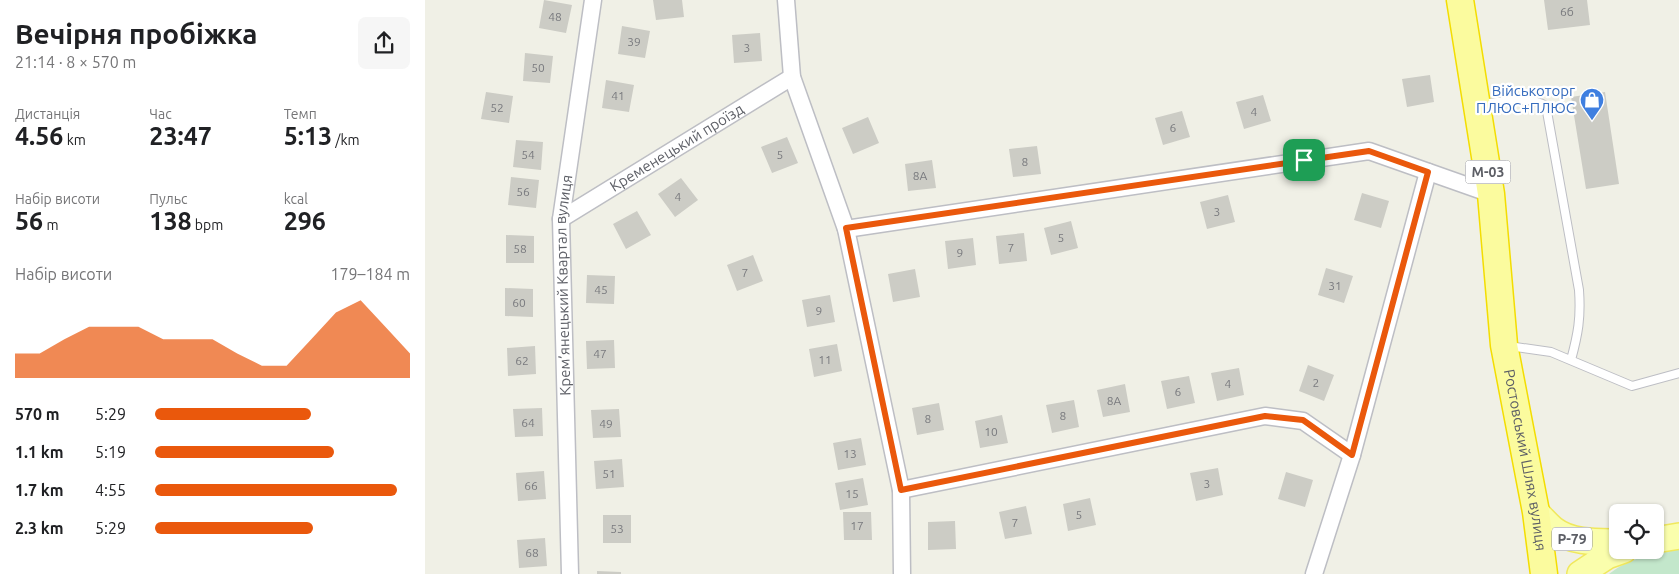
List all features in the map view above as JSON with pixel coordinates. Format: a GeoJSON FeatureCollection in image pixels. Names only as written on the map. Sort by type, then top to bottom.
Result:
{"type":"FeatureCollection","features":[{"type":"Feature","properties":{"kind":"highway","name":"М-03"},"geometry":{"type":"LineString","coordinates":[[1461,0],[1491,194],[1504,346]]}},
{"type":"Feature","properties":{"kind":"highway","name":"Ростовський Шлях вулиця"},"geometry":{"type":"LineString","coordinates":[[1504,346],[1536,512],[1544,574]]}},
{"type":"Feature","properties":{"kind":"main road","name":"Р-79"},"geometry":{"type":"LineString","coordinates":[[1536,512],[1553,530],[1572,539],[1609,542]]}},
{"type":"Feature","properties":{"kind":"main road"},"geometry":{"type":"LineString","coordinates":[[1664,538],[1679,536]]}},
{"type":"Feature","properties":{"kind":"main road"},"geometry":{"type":"LineString","coordinates":[[1580,574],[1609,555]]}},
{"type":"Feature","properties":{"kind":"street","name":"Крем’янецький Квартал вулиця"},"geometry":{"type":"LineString","coordinates":[[570,574],[561,219],[593,0]]}},
{"type":"Feature","properties":{"kind":"street"},"geometry":{"type":"LineString","coordinates":[[786,0],[792,77],[846,228],[901,490],[902,574]]}},
{"type":"Feature","properties":{"kind":"street","name":"Кременецький проїзд"},"geometry":{"type":"LineString","coordinates":[[561,219],[792,77]]}},
{"type":"Feature","properties":{"kind":"street"},"geometry":{"type":"LineString","coordinates":[[846,228],[1369,151],[1491,194]]}},
{"type":"Feature","properties":{"kind":"street"},"geometry":{"type":"LineString","coordinates":[[1314,574],[1352,455],[1428,172]]}},
{"type":"Feature","properties":{"kind":"street"},"geometry":{"type":"LineString","coordinates":[[901,490],[1265,416],[1303,420],[1352,455]]}},
{"type":"Feature","properties":{"kind":"lane"},"geometry":{"type":"LineString","coordinates":[[1477,104],[1529,100],[1539,101],[1546,106],[1579,290],[1579,331],[1571,360]]}},
{"type":"Feature","properties":{"kind":"lane"},"geometry":{"type":"LineString","coordinates":[[1504,346],[1551,352],[1632,386],[1679,374]]}},
{"type":"Feature","properties":{"kind":"green space"},"geometry":{"type":"Polygon","coordinates":[[[1679,548],[1679,574],[1609,574],[1636,559],[1664,559],[1664,551],[1679,548]]]}},
{"type":"Feature","properties":{"kind":"building"},"geometry":{"type":"Polygon","coordinates":[[[544,0],[572,5],[566,33],[539,28],[544,0]]]}},
{"type":"Feature","properties":{"kind":"building"},"geometry":{"type":"Polygon","coordinates":[[[653,0],[682,0],[684,17],[656,20],[653,0]]]}},
{"type":"Feature","properties":{"kind":"building"},"geometry":{"type":"Polygon","coordinates":[[[1544,0],[1587,0],[1590,25],[1548,30],[1544,0]]]}},
{"type":"Feature","properties":{"kind":"building"},"geometry":{"type":"Polygon","coordinates":[[[622,26],[650,31],[645,58],[618,54],[622,26]]]}},
{"type":"Feature","properties":{"kind":"building"},"geometry":{"type":"Polygon","coordinates":[[[760,33],[762,61],[734,63],[732,35],[760,33]]]}},
{"type":"Feature","properties":{"kind":"building"},"geometry":{"type":"Polygon","coordinates":[[[525,53],[553,56],[550,83],[523,81],[525,53]]]}},
{"type":"Feature","properties":{"kind":"building"},"geometry":{"type":"Polygon","coordinates":[[[1430,75],[1434,102],[1407,107],[1402,79],[1430,75]]]}},
{"type":"Feature","properties":{"kind":"building"},"geometry":{"type":"Polygon","coordinates":[[[606,80],[634,85],[629,112],[602,108],[606,80]]]}},
{"type":"Feature","properties":{"kind":"building"},"geometry":{"type":"Polygon","coordinates":[[[486,92],[513,96],[509,123],[481,119],[486,92]]]}},
{"type":"Feature","properties":{"kind":"building"},"geometry":{"type":"Polygon","coordinates":[[[1605,92],[1619,184],[1586,189],[1571,97],[1605,92]]]}},
{"type":"Feature","properties":{"kind":"building"},"geometry":{"type":"Polygon","coordinates":[[[1263,95],[1271,121],[1244,129],[1236,102],[1263,95]]]}},
{"type":"Feature","properties":{"kind":"building"},"geometry":{"type":"Polygon","coordinates":[[[1182,111],[1190,137],[1163,145],[1155,118],[1182,111]]]}},
{"type":"Feature","properties":{"kind":"building"},"geometry":{"type":"Polygon","coordinates":[[[868,117],[879,143],[853,154],[842,128],[868,117]]]}},
{"type":"Feature","properties":{"kind":"building"},"geometry":{"type":"Polygon","coordinates":[[[787,137],[798,163],[772,173],[761,147],[787,137]]]}},
{"type":"Feature","properties":{"kind":"building"},"geometry":{"type":"Polygon","coordinates":[[[516,140],[543,142],[541,170],[513,167],[516,140]]]}},
{"type":"Feature","properties":{"kind":"building"},"geometry":{"type":"Polygon","coordinates":[[[1037,146],[1041,174],[1013,177],[1009,149],[1037,146]]]}},
{"type":"Feature","properties":{"kind":"building"},"geometry":{"type":"Polygon","coordinates":[[[932,160],[936,188],[908,191],[905,164],[932,160]]]}},
{"type":"Feature","properties":{"kind":"building"},"geometry":{"type":"Polygon","coordinates":[[[511,177],[539,180],[536,208],[508,205],[511,177]]]}},
{"type":"Feature","properties":{"kind":"building"},"geometry":{"type":"Polygon","coordinates":[[[681,178],[698,200],[675,217],[658,194],[681,178]]]}},
{"type":"Feature","properties":{"kind":"building"},"geometry":{"type":"Polygon","coordinates":[[[1362,193],[1389,201],[1381,228],[1354,220],[1362,193]]]}},
{"type":"Feature","properties":{"kind":"building"},"geometry":{"type":"Polygon","coordinates":[[[1228,195],[1235,222],[1207,229],[1200,202],[1228,195]]]}},
{"type":"Feature","properties":{"kind":"building"},"geometry":{"type":"Polygon","coordinates":[[[637,211],[651,235],[626,249],[613,224],[637,211]]]}},
{"type":"Feature","properties":{"kind":"building"},"geometry":{"type":"Polygon","coordinates":[[[1071,221],[1078,248],[1051,255],[1044,228],[1071,221]]]}},
{"type":"Feature","properties":{"kind":"building"},"geometry":{"type":"Polygon","coordinates":[[[1024,233],[1027,261],[999,264],[996,236],[1024,233]]]}},
{"type":"Feature","properties":{"kind":"building"},"geometry":{"type":"Polygon","coordinates":[[[506,235],[534,236],[534,263],[506,263],[506,235]]]}},
{"type":"Feature","properties":{"kind":"building"},"geometry":{"type":"Polygon","coordinates":[[[973,238],[976,265],[948,269],[945,241],[973,238]]]}},
{"type":"Feature","properties":{"kind":"building"},"geometry":{"type":"Polygon","coordinates":[[[753,255],[763,281],[737,291],[727,265],[753,255]]]}},
{"type":"Feature","properties":{"kind":"building"},"geometry":{"type":"Polygon","coordinates":[[[1326,268],[1353,276],[1344,303],[1318,295],[1326,268]]]}},
{"type":"Feature","properties":{"kind":"building"},"geometry":{"type":"Polygon","coordinates":[[[915,269],[920,297],[893,302],[888,274],[915,269]]]}},
{"type":"Feature","properties":{"kind":"building"},"geometry":{"type":"Polygon","coordinates":[[[587,275],[615,276],[614,304],[586,303],[587,275]]]}},
{"type":"Feature","properties":{"kind":"building"},"geometry":{"type":"Polygon","coordinates":[[[505,288],[533,289],[533,317],[505,316],[505,288]]]}},
{"type":"Feature","properties":{"kind":"building"},"geometry":{"type":"Polygon","coordinates":[[[830,295],[835,322],[807,327],[802,300],[830,295]]]}},
{"type":"Feature","properties":{"kind":"building"},"geometry":{"type":"Polygon","coordinates":[[[614,340],[615,368],[587,369],[586,341],[614,340]]]}},
{"type":"Feature","properties":{"kind":"building"},"geometry":{"type":"Polygon","coordinates":[[[837,344],[842,371],[814,377],[809,349],[837,344]]]}},
{"type":"Feature","properties":{"kind":"building"},"geometry":{"type":"Polygon","coordinates":[[[535,346],[536,374],[508,376],[507,348],[535,346]]]}},
{"type":"Feature","properties":{"kind":"building"},"geometry":{"type":"Polygon","coordinates":[[[1308,365],[1334,375],[1324,401],[1299,391],[1308,365]]]}},
{"type":"Feature","properties":{"kind":"building"},"geometry":{"type":"Polygon","coordinates":[[[1239,368],[1244,395],[1217,401],[1211,373],[1239,368]]]}},
{"type":"Feature","properties":{"kind":"building"},"geometry":{"type":"Polygon","coordinates":[[[1189,376],[1195,403],[1167,409],[1161,381],[1189,376]]]}},
{"type":"Feature","properties":{"kind":"building"},"geometry":{"type":"Polygon","coordinates":[[[1125,384],[1130,412],[1103,417],[1097,390],[1125,384]]]}},
{"type":"Feature","properties":{"kind":"building"},"geometry":{"type":"Polygon","coordinates":[[[1074,400],[1079,427],[1052,433],[1046,405],[1074,400]]]}},
{"type":"Feature","properties":{"kind":"building"},"geometry":{"type":"Polygon","coordinates":[[[939,403],[944,430],[917,435],[912,408],[939,403]]]}},
{"type":"Feature","properties":{"kind":"building"},"geometry":{"type":"Polygon","coordinates":[[[542,408],[543,436],[515,437],[513,409],[542,408]]]}},
{"type":"Feature","properties":{"kind":"building"},"geometry":{"type":"Polygon","coordinates":[[[619,409],[621,437],[593,438],[591,410],[619,409]]]}},
{"type":"Feature","properties":{"kind":"building"},"geometry":{"type":"Polygon","coordinates":[[[1002,415],[1008,443],[980,448],[975,421],[1002,415]]]}},
{"type":"Feature","properties":{"kind":"building"},"geometry":{"type":"Polygon","coordinates":[[[861,438],[866,465],[838,470],[833,443],[861,438]]]}},
{"type":"Feature","properties":{"kind":"building"},"geometry":{"type":"Polygon","coordinates":[[[622,459],[624,487],[596,489],[594,461],[622,459]]]}},
{"type":"Feature","properties":{"kind":"building"},"geometry":{"type":"Polygon","coordinates":[[[1218,468],[1223,495],[1196,501],[1190,473],[1218,468]]]}},
{"type":"Feature","properties":{"kind":"building"},"geometry":{"type":"Polygon","coordinates":[[[544,471],[546,499],[518,501],[516,473],[544,471]]]}},
{"type":"Feature","properties":{"kind":"building"},"geometry":{"type":"Polygon","coordinates":[[[1286,472],[1313,480],[1305,507],[1278,499],[1286,472]]]}},
{"type":"Feature","properties":{"kind":"building"},"geometry":{"type":"Polygon","coordinates":[[[863,478],[868,505],[840,510],[835,483],[863,478]]]}},
{"type":"Feature","properties":{"kind":"building"},"geometry":{"type":"Polygon","coordinates":[[[1090,498],[1096,525],[1068,531],[1063,504],[1090,498]]]}},
{"type":"Feature","properties":{"kind":"building"},"geometry":{"type":"Polygon","coordinates":[[[1026,506],[1032,534],[1005,539],[999,512],[1026,506]]]}},
{"type":"Feature","properties":{"kind":"building"},"geometry":{"type":"Polygon","coordinates":[[[843,512],[871,512],[872,540],[844,540],[843,512]]]}},
{"type":"Feature","properties":{"kind":"building"},"geometry":{"type":"Polygon","coordinates":[[[603,515],[631,515],[631,543],[603,543],[603,515]]]}},
{"type":"Feature","properties":{"kind":"building"},"geometry":{"type":"Polygon","coordinates":[[[955,521],[956,549],[928,550],[928,522],[955,521]]]}},
{"type":"Feature","properties":{"kind":"building"},"geometry":{"type":"Polygon","coordinates":[[[545,538],[547,566],[519,568],[517,540],[545,538]]]}},
{"type":"Feature","properties":{"kind":"building"},"geometry":{"type":"Polygon","coordinates":[[[597,571],[621,572],[621,574],[597,574],[597,571]]]}},
{"type":"Feature","properties":{"kind":"place","name":"Військоторг ПЛЮС+ПЛЮС"},"geometry":{"type":"Point","coordinates":[1592,121]}},
{"type":"Feature","properties":{"kind":"route"},"geometry":{"type":"LineString","coordinates":[[1369,151],[1428,172],[1352,455],[1303,420],[1265,416],[901,490],[846,228],[1304,160],[1369,151]]}}]}
